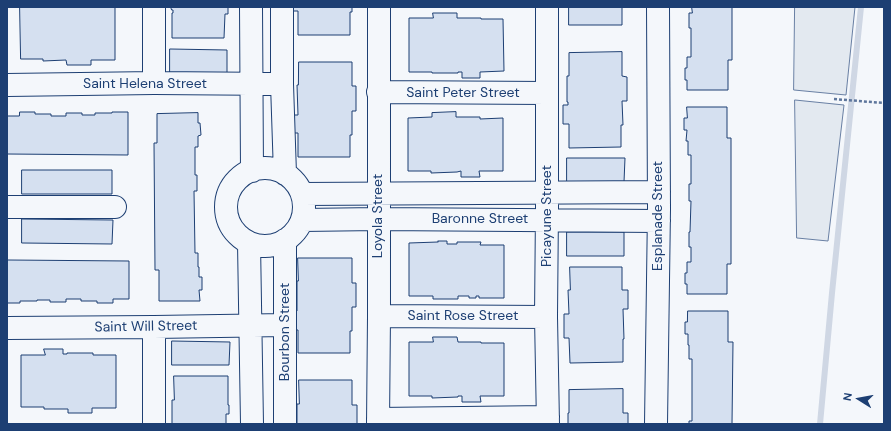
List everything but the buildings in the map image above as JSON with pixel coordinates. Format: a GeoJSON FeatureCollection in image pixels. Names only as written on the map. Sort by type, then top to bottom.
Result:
{"type":"FeatureCollection","features":[{"type":"Feature","properties":{"kind":"street"},"geometry":{"type":"LineString","coordinates":[[154,7],[154,83]]}},
{"type":"Feature","properties":{"kind":"street"},"geometry":{"type":"LineString","coordinates":[[251,7],[252,171]]}},
{"type":"Feature","properties":{"kind":"street"},"geometry":{"type":"LineString","coordinates":[[282,7],[282,84],[285,174]]}},
{"type":"Feature","properties":{"kind":"street","name":"Loyola Street"},"geometry":{"type":"LineString","coordinates":[[378,7],[378,422]]}},
{"type":"Feature","properties":{"kind":"street","name":"Picayune Street"},"geometry":{"type":"LineString","coordinates":[[547,7],[546,316],[548,420]]}},
{"type":"Feature","properties":{"kind":"street","name":"Esplanade Street"},"geometry":{"type":"LineString","coordinates":[[656,424],[659,221],[658,7]]}},
{"type":"Feature","properties":{"kind":"street","name":"Saint Helena Street"},"geometry":{"type":"LineString","coordinates":[[7,85],[154,83],[282,84]]}},
{"type":"Feature","properties":{"kind":"street","name":"Saint Peter Street"},"geometry":{"type":"LineString","coordinates":[[378,92],[547,93]]}},
{"type":"Feature","properties":{"kind":"street"},"geometry":{"type":"LineString","coordinates":[[258,168],[272,168],[285,174],[295,182],[302,194],[304,208],[302,220],[295,231],[285,240],[267,246],[249,243],[238,235],[230,224],[226,211],[228,194],[235,182],[246,173],[258,168]]}},
{"type":"Feature","properties":{"kind":"street","name":"Baronne Street"},"geometry":{"type":"LineString","coordinates":[[302,194],[658,192]]}},
{"type":"Feature","properties":{"kind":"street"},"geometry":{"type":"LineString","coordinates":[[7,208],[115,207]]}},
{"type":"Feature","properties":{"kind":"street","name":"Baronne Street"},"geometry":{"type":"LineString","coordinates":[[302,220],[378,219],[659,221]]}},
{"type":"Feature","properties":{"kind":"street","name":"Bourbon Street"},"geometry":{"type":"LineString","coordinates":[[285,240],[285,424]]}},
{"type":"Feature","properties":{"kind":"street"},"geometry":{"type":"LineString","coordinates":[[249,243],[252,424]]}},
{"type":"Feature","properties":{"kind":"street","name":"Saint Rose Street"},"geometry":{"type":"LineString","coordinates":[[379,316],[546,316]]}},
{"type":"Feature","properties":{"kind":"street","name":"Saint Will Street"},"geometry":{"type":"LineString","coordinates":[[7,328],[154,328],[286,325]]}},
{"type":"Feature","properties":{"kind":"street"},"geometry":{"type":"LineString","coordinates":[[154,328],[154,424]]}},
{"type":"Feature","properties":{"kind":"street"},"geometry":{"type":"LineString","coordinates":[[378,422],[548,420]]}},
{"type":"Feature","properties":{"kind":"path"},"geometry":{"type":"LineString","coordinates":[[834,99],[884,103]]}},
{"type":"Feature","properties":{"kind":"shaded area"},"geometry":{"type":"Polygon","coordinates":[[[795,7],[855,7],[846,95],[794,90],[795,7]]]}},
{"type":"Feature","properties":{"kind":"shaded area"},"geometry":{"type":"Polygon","coordinates":[[[795,100],[844,105],[828,241],[797,238],[795,100]]]}},
{"type":"Feature","properties":{"kind":"waterway"},"geometry":{"type":"LineString","coordinates":[[820,424],[861,7]]}}]}
